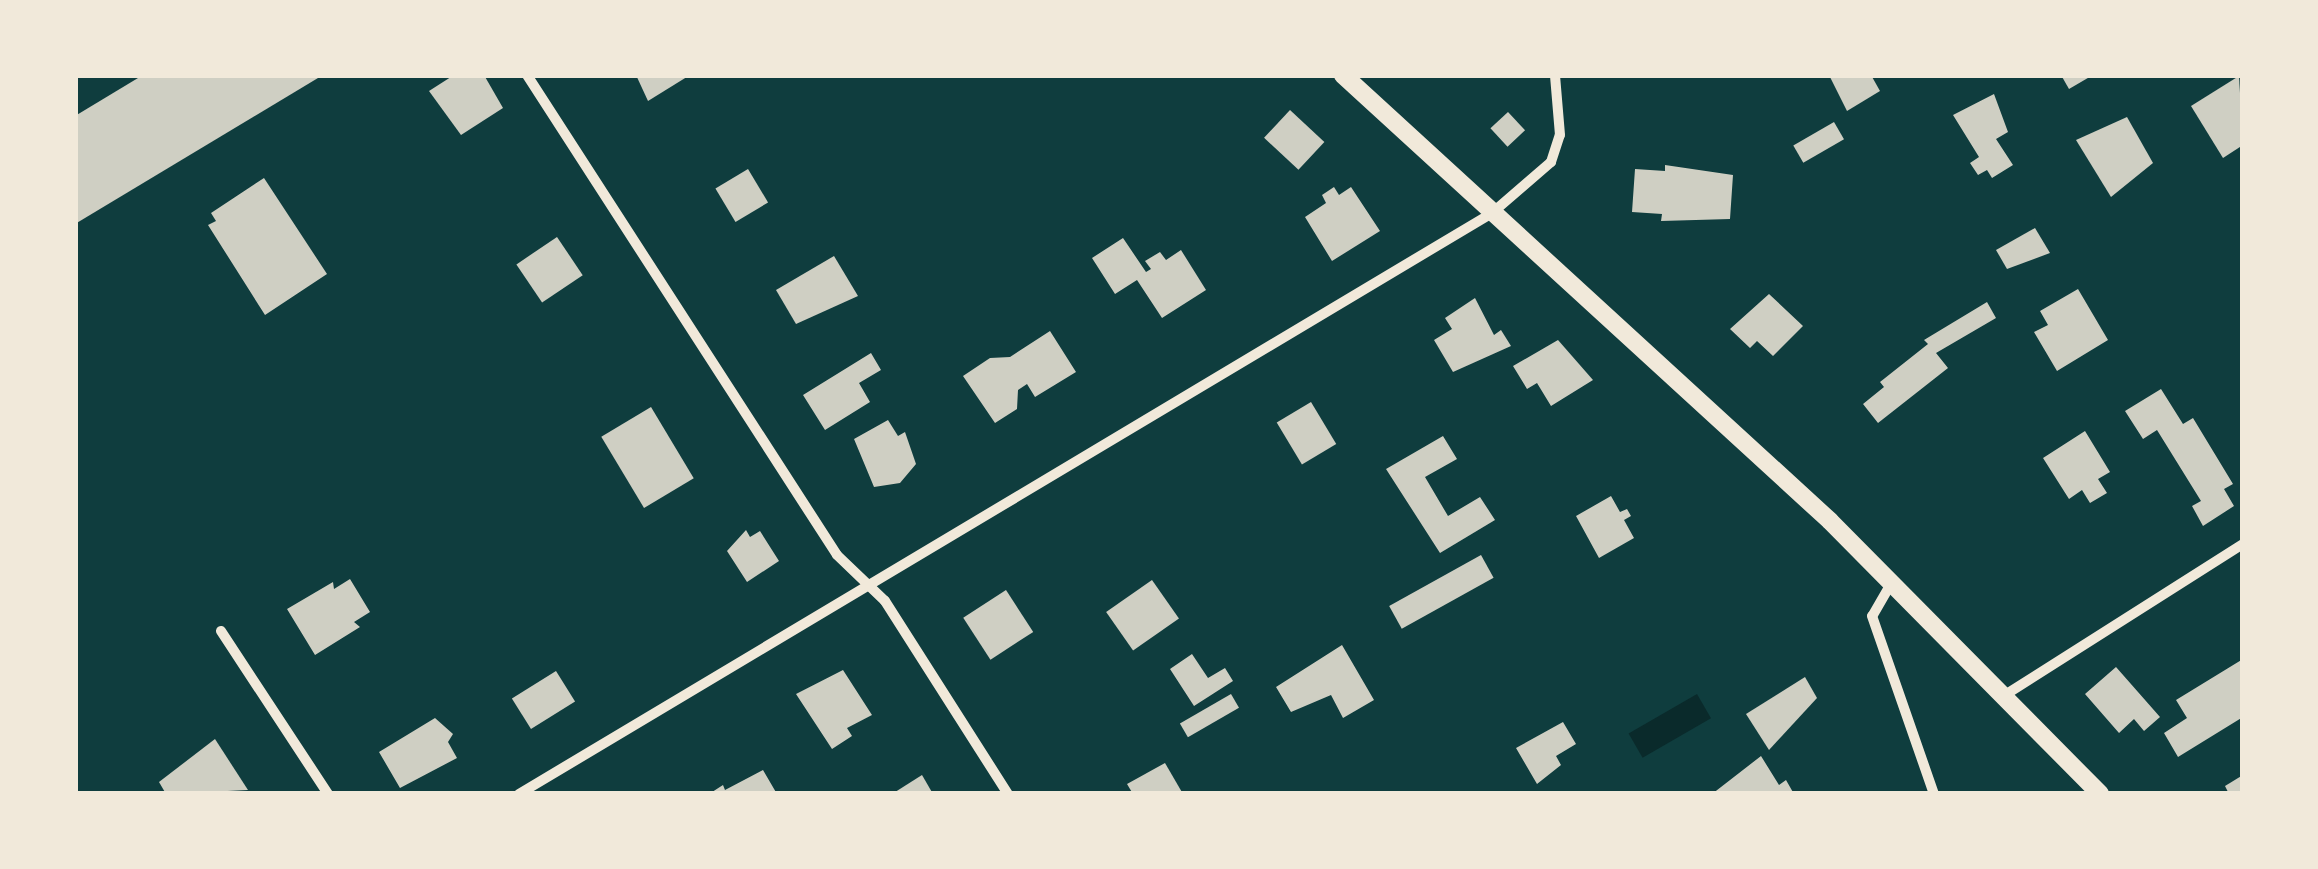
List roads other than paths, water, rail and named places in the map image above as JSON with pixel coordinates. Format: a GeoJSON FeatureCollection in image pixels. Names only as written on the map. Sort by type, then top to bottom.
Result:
{"type":"FeatureCollection","features":[{"type":"Feature","properties":{"kind":"street"},"geometry":{"type":"LineString","coordinates":[[527,75],[837,555],[872,588],[1008,794]]}},
{"type":"Feature","properties":{"kind":"street"},"geometry":{"type":"LineString","coordinates":[[1343,75],[1892,580],[2100,794]]}},
{"type":"Feature","properties":{"kind":"street"},"geometry":{"type":"LineString","coordinates":[[519,794],[872,588],[1492,213],[1550,162],[1561,122],[1555,75]]}},
{"type":"Feature","properties":{"kind":"street"},"geometry":{"type":"LineString","coordinates":[[2005,696],[2243,544]]}},
{"type":"Feature","properties":{"kind":"street"},"geometry":{"type":"LineString","coordinates":[[1892,580],[1872,616],[1934,794]]}},
{"type":"Feature","properties":{"kind":"street"},"geometry":{"type":"LineString","coordinates":[[221,630],[328,794]]}},
{"type":"Feature","properties":{"kind":"water"},"geometry":{"type":"Polygon","coordinates":[[[1697,694],[1711,718],[1643,758],[1629,734],[1697,694]]]}}]}
